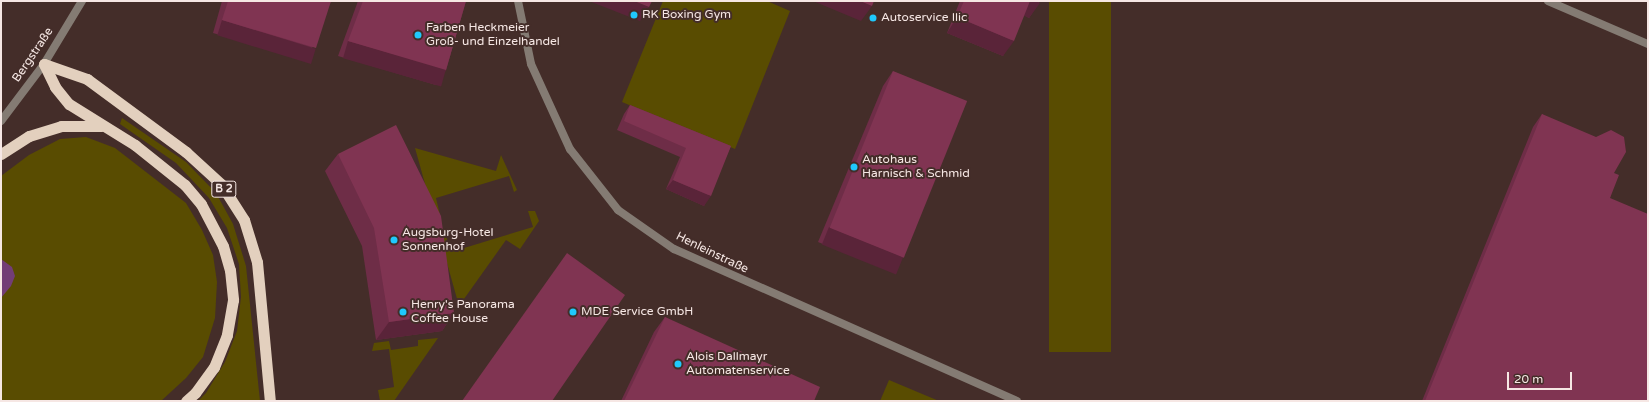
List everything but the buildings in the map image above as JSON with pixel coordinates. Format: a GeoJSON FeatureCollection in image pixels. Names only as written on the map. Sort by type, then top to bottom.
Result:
{"type":"FeatureCollection","features":[{"type":"Feature","properties":{"kind":"highway","name":"B 2"},"geometry":{"type":"LineString","coordinates":[[44,64],[55,87],[69,104],[154,159],[185,185],[201,204],[223,246],[230,270],[233,300],[227,335],[214,367],[195,393],[186,401]]}},
{"type":"Feature","properties":{"kind":"highway","name":"B 2"},"geometry":{"type":"LineString","coordinates":[[44,64],[87,79],[186,152],[221,184],[244,220],[257,262],[270,401]]}},
{"type":"Feature","properties":{"kind":"highway"},"geometry":{"type":"LineString","coordinates":[[1,154],[30,136],[61,126],[102,126]]}},
{"type":"Feature","properties":{"kind":"street","name":"Bergstraße"},"geometry":{"type":"LineString","coordinates":[[1,121],[44,64],[82,1]]}},
{"type":"Feature","properties":{"kind":"street","name":"Henleinstraße"},"geometry":{"type":"LineString","coordinates":[[518,1],[531,64],[570,149],[618,210],[674,249],[1017,401]]}},
{"type":"Feature","properties":{"kind":"street"},"geometry":{"type":"LineString","coordinates":[[1548,1],[1648,44]]}},
{"type":"Feature","properties":{"kind":"shaded area"},"geometry":{"type":"Polygon","coordinates":[[[663,1],[767,1],[790,11],[735,149],[622,102],[663,1]]]}},
{"type":"Feature","properties":{"kind":"shaded area"},"geometry":{"type":"Polygon","coordinates":[[[1049,1],[1111,1],[1111,352],[1049,352],[1049,1]]]}},
{"type":"Feature","properties":{"kind":"shaded area"},"geometry":{"type":"Polygon","coordinates":[[[122,118],[186,162],[216,193],[233,224],[246,266],[260,401],[198,401],[206,393],[225,362],[237,331],[241,297],[239,264],[227,228],[209,198],[176,163],[120,124],[122,118]]]}},
{"type":"Feature","properties":{"kind":"shaded area"},"geometry":{"type":"Polygon","coordinates":[[[86,137],[115,148],[186,203],[202,230],[213,255],[217,282],[215,318],[203,357],[186,378],[161,401],[1,401],[1,176],[29,155],[60,139],[86,137]]]}},
{"type":"Feature","properties":{"kind":"shaded area"},"geometry":{"type":"Polygon","coordinates":[[[415,148],[496,171],[501,155],[517,190],[514,192],[509,176],[436,198],[440,215],[434,216],[415,148]]]}},
{"type":"Feature","properties":{"kind":"shaded area"},"geometry":{"type":"Polygon","coordinates":[[[528,211],[535,211],[539,221],[520,249],[506,240],[459,306],[440,238],[446,236],[451,252],[533,227],[528,211]]]}},
{"type":"Feature","properties":{"kind":"shaded area"},"geometry":{"type":"Polygon","coordinates":[[[1,259],[12,267],[15,276],[11,286],[1,298],[1,259]]]}},
{"type":"Feature","properties":{"kind":"shaded area"},"geometry":{"type":"Polygon","coordinates":[[[438,338],[394,401],[380,401],[378,390],[394,387],[389,349],[372,351],[374,343],[389,341],[391,350],[418,346],[418,340],[438,338]]]}},
{"type":"Feature","properties":{"kind":"shaded area"},"geometry":{"type":"Polygon","coordinates":[[[889,380],[939,401],[880,401],[889,380]]]}},
{"type":"Feature","properties":{"kind":"place","name":"RK Boxing Gym"},"geometry":{"type":"Point","coordinates":[634,15]}},
{"type":"Feature","properties":{"kind":"place","name":"Autoservice Ilic"},"geometry":{"type":"Point","coordinates":[873,18]}},
{"type":"Feature","properties":{"kind":"place","name":"Farben Heckmeier Groß- und Einzelhandel"},"geometry":{"type":"Point","coordinates":[418,35]}},
{"type":"Feature","properties":{"kind":"place","name":"Autohaus Harnisch & Schmid"},"geometry":{"type":"Point","coordinates":[854,167]}},
{"type":"Feature","properties":{"kind":"place","name":"Augsburg-Hotel Sonnenhof"},"geometry":{"type":"Point","coordinates":[394,240]}},
{"type":"Feature","properties":{"kind":"place","name":"Henry's Panorama Coffee House"},"geometry":{"type":"Point","coordinates":[403,312]}},
{"type":"Feature","properties":{"kind":"place","name":"MDE Service GmbH"},"geometry":{"type":"Point","coordinates":[573,312]}},
{"type":"Feature","properties":{"kind":"place","name":"Alois Dallmayr Automatenservice"},"geometry":{"type":"Point","coordinates":[678,364]}}]}
